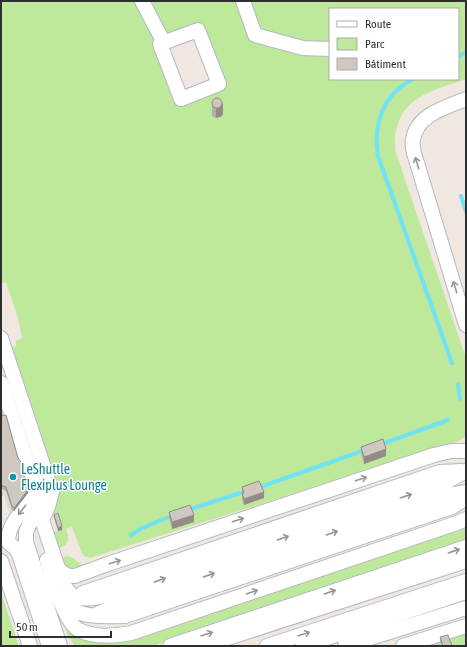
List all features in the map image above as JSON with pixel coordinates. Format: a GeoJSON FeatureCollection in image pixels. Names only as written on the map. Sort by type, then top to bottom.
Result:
{"type":"FeatureCollection","features":[{"type":"Feature","properties":{"kind":"lane"},"geometry":{"type":"LineString","coordinates":[[142,1],[164,43]]}},
{"type":"Feature","properties":{"kind":"lane"},"geometry":{"type":"LineString","coordinates":[[243,1],[255,35],[303,48],[329,49]]}},
{"type":"Feature","properties":{"kind":"lane"},"geometry":{"type":"LineString","coordinates":[[198,30],[218,84],[181,99],[160,44],[164,43],[198,30]]}},
{"type":"Feature","properties":{"kind":"lane"},"geometry":{"type":"LineString","coordinates":[[466,99],[435,111],[426,117],[417,129],[413,140],[414,153],[466,325]]}},
{"type":"Feature","properties":{"kind":"lane"},"geometry":{"type":"LineString","coordinates":[[2,339],[52,492],[48,507],[32,536],[68,646]]}},
{"type":"Feature","properties":{"kind":"lane"},"geometry":{"type":"LineString","coordinates":[[1,357],[43,488],[41,500],[26,532],[26,542],[60,646]]}},
{"type":"Feature","properties":{"kind":"lane"},"geometry":{"type":"LineString","coordinates":[[1,383],[35,486],[31,499],[11,526],[8,536],[4,537]]}},
{"type":"Feature","properties":{"kind":"lane"},"geometry":{"type":"LineString","coordinates":[[58,568],[64,574],[75,576],[434,455],[451,451],[466,451]]}},
{"type":"Feature","properties":{"kind":"lane"},"geometry":{"type":"LineString","coordinates":[[42,520],[64,587],[68,593],[84,599],[114,595],[444,483],[466,471]]}},
{"type":"Feature","properties":{"kind":"lane"},"geometry":{"type":"LineString","coordinates":[[93,616],[127,602],[378,518],[448,495],[466,492]]}},
{"type":"Feature","properties":{"kind":"lane"},"geometry":{"type":"LineString","coordinates":[[59,595],[74,611],[82,614],[93,616],[125,616],[452,507],[466,498]]}},
{"type":"Feature","properties":{"kind":"lane"},"geometry":{"type":"LineString","coordinates":[[94,634],[454,514],[466,513]]}},
{"type":"Feature","properties":{"kind":"lane"},"geometry":{"type":"LineString","coordinates":[[42,520],[40,538],[66,615],[78,630],[94,634],[117,636],[131,633],[450,526],[466,519]]}},
{"type":"Feature","properties":{"kind":"lane"},"geometry":{"type":"LineString","coordinates":[[4,537],[42,646]]}},
{"type":"Feature","properties":{"kind":"lane"},"geometry":{"type":"LineString","coordinates":[[4,537],[19,554],[49,646]]}},
{"type":"Feature","properties":{"kind":"lane"},"geometry":{"type":"LineString","coordinates":[[170,646],[466,547]]}},
{"type":"Feature","properties":{"kind":"lane"},"geometry":{"type":"LineString","coordinates":[[1,561],[30,646]]}},
{"type":"Feature","properties":{"kind":"lane"},"geometry":{"type":"LineString","coordinates":[[203,646],[466,561]]}},
{"type":"Feature","properties":{"kind":"lane"},"geometry":{"type":"LineString","coordinates":[[230,646],[466,572]]}},
{"type":"Feature","properties":{"kind":"lane"},"geometry":{"type":"LineString","coordinates":[[267,646],[466,581]]}},
{"type":"Feature","properties":{"kind":"lane"},"geometry":{"type":"LineString","coordinates":[[1,582],[23,646]]}},
{"type":"Feature","properties":{"kind":"lane"},"geometry":{"type":"LineString","coordinates":[[303,646],[466,592]]}},
{"type":"Feature","properties":{"kind":"lane"},"geometry":{"type":"LineString","coordinates":[[345,646],[466,608]]}},
{"type":"Feature","properties":{"kind":"lane"},"geometry":{"type":"LineString","coordinates":[[363,646],[466,613]]}},
{"type":"Feature","properties":{"kind":"lane"},"geometry":{"type":"LineString","coordinates":[[403,646],[466,626]]}},
{"type":"Feature","properties":{"kind":"green space"},"geometry":{"type":"Polygon","coordinates":[[[1,1],[466,1],[466,79],[425,94],[406,109],[400,119],[396,133],[395,150],[466,358],[466,436],[459,441],[90,558],[84,556],[82,553],[72,527],[66,529],[68,540],[66,545],[56,549],[51,533],[62,529],[57,517],[54,518],[53,515],[58,499],[58,487],[11,348],[16,346],[16,341],[22,338],[18,318],[6,282],[1,283],[1,1]],[[198,30],[164,43],[181,98],[218,85],[198,30]]]}},
{"type":"Feature","properties":{"kind":"green space"},"geometry":{"type":"Polygon","coordinates":[[[466,524],[466,540],[153,646],[75,646],[68,635],[64,623],[88,641],[466,524]]]}},
{"type":"Feature","properties":{"kind":"green space"},"geometry":{"type":"Polygon","coordinates":[[[67,556],[83,565],[86,565],[74,569],[67,569],[59,559],[67,556]]]}},
{"type":"Feature","properties":{"kind":"green space"},"geometry":{"type":"Polygon","coordinates":[[[1,593],[19,646],[1,646],[1,593]]]}},
{"type":"Feature","properties":{"kind":"green space"},"geometry":{"type":"Polygon","coordinates":[[[466,629],[466,646],[451,646],[440,641],[442,646],[413,646],[466,629]]]}},
{"type":"Feature","properties":{"kind":"shaded area"},"geometry":{"type":"Polygon","coordinates":[[[1,390],[31,484],[11,517],[4,496],[1,496],[1,489],[6,491],[14,511],[25,474],[1,419],[1,390]]]}},
{"type":"Feature","properties":{"kind":"building"},"geometry":{"type":"Polygon","coordinates":[[[215,98],[219,98],[221,99],[221,107],[215,108],[212,105],[212,101],[215,98]]]}},
{"type":"Feature","properties":{"kind":"building"},"geometry":{"type":"Polygon","coordinates":[[[6,415],[18,458],[24,466],[24,476],[28,490],[14,508],[6,487],[1,485],[1,416],[6,415]]]}},
{"type":"Feature","properties":{"kind":"building"},"geometry":{"type":"Polygon","coordinates":[[[383,439],[386,449],[364,457],[361,447],[383,439]]]}},
{"type":"Feature","properties":{"kind":"building"},"geometry":{"type":"Polygon","coordinates":[[[259,481],[264,492],[244,499],[242,487],[259,481]]]}},
{"type":"Feature","properties":{"kind":"building"},"geometry":{"type":"Polygon","coordinates":[[[190,505],[194,515],[172,522],[169,512],[190,505]]]}},
{"type":"Feature","properties":{"kind":"building"},"geometry":{"type":"Polygon","coordinates":[[[58,513],[62,526],[58,528],[54,515],[58,513]]]}},
{"type":"Feature","properties":{"kind":"building"},"geometry":{"type":"Polygon","coordinates":[[[448,635],[452,646],[443,646],[440,637],[448,635]]]}},
{"type":"Feature","properties":{"kind":"waterway"},"geometry":{"type":"LineString","coordinates":[[459,56],[466,52]]}},
{"type":"Feature","properties":{"kind":"waterway"},"geometry":{"type":"LineString","coordinates":[[412,80],[391,96],[382,112],[379,120],[377,138],[378,156],[452,363]]}},
{"type":"Feature","properties":{"kind":"waterway"},"geometry":{"type":"LineString","coordinates":[[461,196],[466,212]]}},
{"type":"Feature","properties":{"kind":"waterway"},"geometry":{"type":"LineString","coordinates":[[458,384],[460,399]]}},
{"type":"Feature","properties":{"kind":"waterway"},"geometry":{"type":"LineString","coordinates":[[379,445],[448,420]]}},
{"type":"Feature","properties":{"kind":"waterway"},"geometry":{"type":"LineString","coordinates":[[263,486],[365,450]]}},
{"type":"Feature","properties":{"kind":"waterway"},"geometry":{"type":"LineString","coordinates":[[188,510],[240,493]]}},
{"type":"Feature","properties":{"kind":"waterway"},"geometry":{"type":"LineString","coordinates":[[131,535],[142,528],[174,515]]}},
{"type":"Feature","properties":{"kind":"place","name":"LeShuttle Flexiplus Lounge"},"geometry":{"type":"Point","coordinates":[13,477]}}]}
